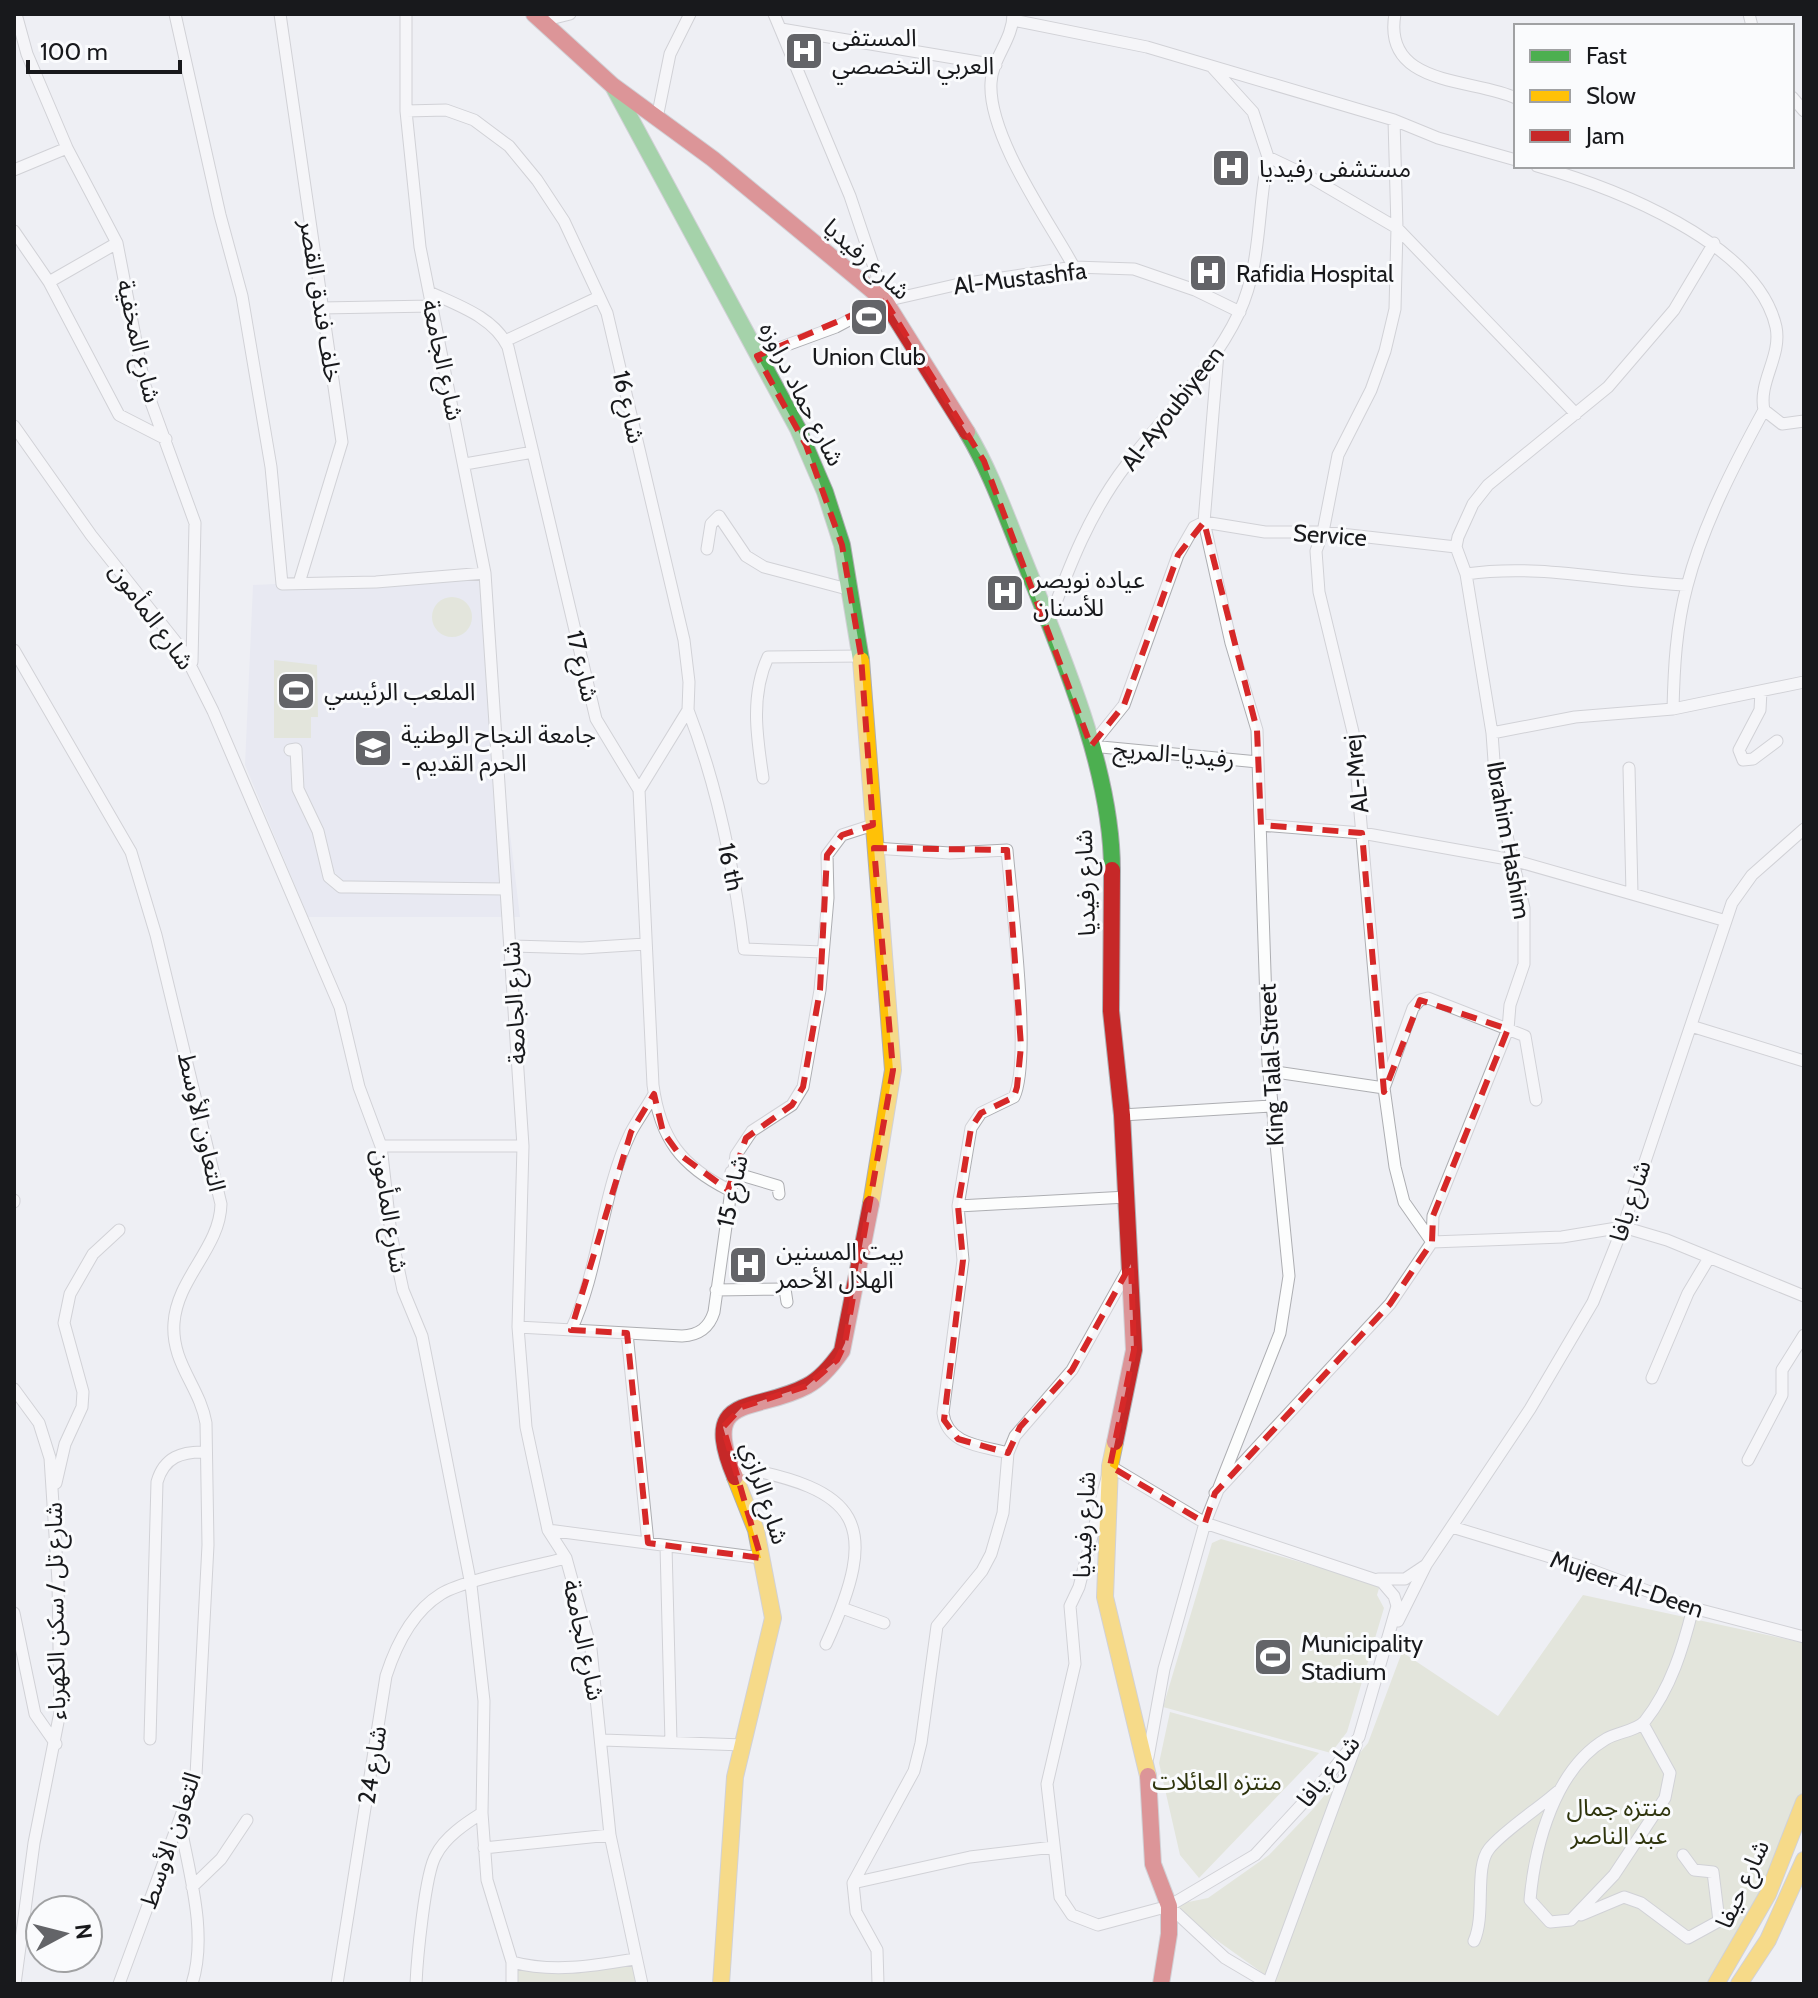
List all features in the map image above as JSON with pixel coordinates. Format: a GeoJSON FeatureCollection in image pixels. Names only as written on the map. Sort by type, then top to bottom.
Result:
{"type":"FeatureCollection","features":[{"type":"Feature","properties":{"kind":"main road","name":"شارع رفيديا"},"geometry":{"type":"LineString","coordinates":[[538,18],[612,85],[885,301],[907,331],[984,461],[1049,622],[1091,746],[1112,838],[1111,1011],[1122,1115],[1134,1350],[1110,1466],[1105,1597],[1147,1763],[1153,1864],[1169,1906]]}},
{"type":"Feature","properties":{"kind":"main road","name":"شارع حماد دراوزه"},"geometry":{"type":"LineString","coordinates":[[612,85],[789,411],[819,475],[851,590],[861,656],[874,848]]}},
{"type":"Feature","properties":{"kind":"main road","name":"شارع الرازي"},"geometry":{"type":"LineString","coordinates":[[721,1984],[735,1777],[773,1625],[756,1530],[722,1441],[723,1427],[730,1415],[742,1407],[807,1386],[837,1360],[845,1343],[893,1070],[874,848]]}},
{"type":"Feature","properties":{"kind":"main road","name":"شارع حيفا"},"geometry":{"type":"LineString","coordinates":[[1716,1984],[1757,1915],[1804,1802]]}},
{"type":"Feature","properties":{"kind":"main road","name":"شارع حيفا"},"geometry":{"type":"LineString","coordinates":[[1739,1984],[1768,1940],[1803,1866]]}},
{"type":"Feature","properties":{"kind":"main road"},"geometry":{"type":"LineString","coordinates":[[1161,1984],[1169,1934],[1169,1906]]}},
{"type":"Feature","properties":{"kind":"street","name":"شارع المخفية"},"geometry":{"type":"LineString","coordinates":[[16,14],[27,54],[67,148],[117,243],[144,383],[195,523],[189,653],[197,682]]}},
{"type":"Feature","properties":{"kind":"street"},"geometry":{"type":"LineString","coordinates":[[175,14],[213,185],[242,296],[271,467],[282,584],[485,573]]}},
{"type":"Feature","properties":{"kind":"street","name":"خلف فندق القصر"},"geometry":{"type":"LineString","coordinates":[[280,14],[342,442],[299,583]]}},
{"type":"Feature","properties":{"kind":"street","name":"شارع الجامعة"},"geometry":{"type":"LineString","coordinates":[[406,14],[406,111],[412,184],[429,292],[485,573],[504,889],[513,946],[523,1146],[518,1327],[526,1427],[548,1530],[566,1558],[591,1649],[603,1740],[610,1835],[642,1984]]}},
{"type":"Feature","properties":{"kind":"street"},"geometry":{"type":"LineString","coordinates":[[538,18],[570,14]]}},
{"type":"Feature","properties":{"kind":"street"},"geometry":{"type":"LineString","coordinates":[[657,118],[670,54],[690,14]]}},
{"type":"Feature","properties":{"kind":"street"},"geometry":{"type":"LineString","coordinates":[[774,14],[845,183],[885,301]]}},
{"type":"Feature","properties":{"kind":"street"},"geometry":{"type":"LineString","coordinates":[[1395,14],[1396,43],[1416,69],[1514,97]]}},
{"type":"Feature","properties":{"kind":"street"},"geometry":{"type":"LineString","coordinates":[[1074,267],[1000,132],[991,99],[996,65],[1008,41],[1013,17],[1147,47],[1394,120],[1438,138],[1514,159]]}},
{"type":"Feature","properties":{"kind":"street"},"geometry":{"type":"LineString","coordinates":[[781,29],[996,65]]}},
{"type":"Feature","properties":{"kind":"street"},"geometry":{"type":"LineString","coordinates":[[1211,66],[1253,112],[1268,157],[1397,228],[1576,414]]}},
{"type":"Feature","properties":{"kind":"street","name":"شارع 16"},"geometry":{"type":"LineString","coordinates":[[406,111],[446,110],[474,120],[509,146],[537,180],[564,221],[607,313],[684,640],[689,682],[688,710]]}},
{"type":"Feature","properties":{"kind":"street","name":"AL-Mrej"},"geometry":{"type":"LineString","coordinates":[[1394,120],[1397,228],[1395,309],[1371,390],[1338,455],[1323,532],[1316,551],[1319,592],[1353,732],[1384,1088],[1404,1202],[1432,1242]]}},
{"type":"Feature","properties":{"kind":"street"},"geometry":{"type":"LineString","coordinates":[[14,170],[67,148]]}},
{"type":"Feature","properties":{"kind":"street","name":"Al-Ayoubiyeen"},"geometry":{"type":"LineString","coordinates":[[1049,622],[1078,542],[1126,465],[1218,353],[1240,312],[1256,270],[1260,194],[1268,157]]}},
{"type":"Feature","properties":{"kind":"street"},"geometry":{"type":"LineString","coordinates":[[1544,168],[1631,199],[1714,243],[1764,299],[1773,317],[1777,347],[1763,395],[1764,410],[1733,466],[1687,585],[1675,649],[1673,709]]}},
{"type":"Feature","properties":{"kind":"street"},"geometry":{"type":"LineString","coordinates":[[1581,179],[1582,168]]}},
{"type":"Feature","properties":{"kind":"street"},"geometry":{"type":"LineString","coordinates":[[14,231],[49,282],[119,415],[166,439]]}},
{"type":"Feature","properties":{"kind":"street"},"geometry":{"type":"LineString","coordinates":[[49,282],[117,243]]}},
{"type":"Feature","properties":{"kind":"street"},"geometry":{"type":"LineString","coordinates":[[1456,547],[1467,515],[1488,485],[1608,387],[1674,310],[1714,243]]}},
{"type":"Feature","properties":{"kind":"street","name":"Al-Mustashfa"},"geometry":{"type":"LineString","coordinates":[[757,356],[836,327],[885,301],[955,285],[1074,267],[1134,269],[1195,290],[1240,312]]}},
{"type":"Feature","properties":{"kind":"street"},"geometry":{"type":"LineString","coordinates":[[429,292],[474,312],[505,341],[599,297]]}},
{"type":"Feature","properties":{"kind":"street"},"geometry":{"type":"LineString","coordinates":[[321,308],[432,306]]}},
{"type":"Feature","properties":{"kind":"street","name":"شارع 17"},"geometry":{"type":"LineString","coordinates":[[505,341],[596,719],[639,790],[654,1094],[663,1132],[700,1176],[729,1190]]}},
{"type":"Feature","properties":{"kind":"street","name":"King Talal Street"},"geometry":{"type":"LineString","coordinates":[[1147,1763],[1164,1669],[1205,1523],[1280,1333],[1289,1276],[1271,1106],[1257,730],[1231,643],[1204,522],[1218,353]]}},
{"type":"Feature","properties":{"kind":"street"},"geometry":{"type":"LineString","coordinates":[[1764,410],[1782,424],[1804,421]]}},
{"type":"Feature","properties":{"kind":"street","name":"شارع المأمون"},"geometry":{"type":"LineString","coordinates":[[14,426],[91,535],[175,640],[213,711],[329,976],[345,1023],[359,1087],[381,1146],[391,1234],[403,1290],[422,1336],[471,1585],[484,1701],[482,1813],[487,1880],[512,1962],[512,1984]]}},
{"type":"Feature","properties":{"kind":"street"},"geometry":{"type":"LineString","coordinates":[[465,464],[533,452]]}},
{"type":"Feature","properties":{"kind":"street"},"geometry":{"type":"LineString","coordinates":[[707,549],[711,524],[719,516],[746,556],[764,567],[851,590]]}},
{"type":"Feature","properties":{"kind":"street"},"geometry":{"type":"LineString","coordinates":[[1091,746],[1124,705],[1178,555],[1194,527],[1204,522]]}},
{"type":"Feature","properties":{"kind":"street","name":"Service"},"geometry":{"type":"LineString","coordinates":[[1204,522],[1265,532],[1323,532],[1456,547]]}},
{"type":"Feature","properties":{"kind":"street","name":"Ibrahim Hashim"},"geometry":{"type":"LineString","coordinates":[[1215,1493],[1390,1304],[1432,1242],[1433,1216],[1508,1029],[1510,1005],[1524,964],[1524,908],[1496,789],[1492,733],[1466,574],[1456,547]]}},
{"type":"Feature","properties":{"kind":"street"},"geometry":{"type":"LineString","coordinates":[[1466,574],[1547,569],[1592,577],[1687,585]]}},
{"type":"Feature","properties":{"kind":"street","name":"التعاون الأوسط"},"geometry":{"type":"LineString","coordinates":[[14,650],[131,852],[220,1193],[220,1222],[182,1289],[174,1322],[181,1367],[204,1414],[206,1452],[208,1545],[196,1775],[119,1984]]}},
{"type":"Feature","properties":{"kind":"street"},"geometry":{"type":"LineString","coordinates":[[763,778],[756,729],[761,674],[768,657],[861,656]]}},
{"type":"Feature","properties":{"kind":"street"},"geometry":{"type":"LineString","coordinates":[[1492,733],[1575,717],[1673,709],[1804,682]]}},
{"type":"Feature","properties":{"kind":"street"},"geometry":{"type":"LineString","coordinates":[[1761,691],[1760,710],[1739,750],[1743,760],[1753,759],[1777,741]]}},
{"type":"Feature","properties":{"kind":"street"},"geometry":{"type":"LineString","coordinates":[[639,790],[688,710]]}},
{"type":"Feature","properties":{"kind":"street","name":"16 th"},"geometry":{"type":"LineString","coordinates":[[688,710],[701,745],[732,858],[744,949],[823,952]]}},
{"type":"Feature","properties":{"kind":"street","name":"رفيديا-المريج"},"geometry":{"type":"LineString","coordinates":[[1091,746],[1258,762]]}},
{"type":"Feature","properties":{"kind":"street"},"geometry":{"type":"LineString","coordinates":[[290,750],[296,749],[298,789],[315,821],[329,877],[336,883],[363,888],[504,889]]}},
{"type":"Feature","properties":{"kind":"street"},"geometry":{"type":"LineString","coordinates":[[1629,768],[1632,893]]}},
{"type":"Feature","properties":{"kind":"street","name":"شارع 15"},"geometry":{"type":"LineString","coordinates":[[518,1327],[682,1336],[700,1332],[712,1318],[731,1172],[746,1138],[760,1125],[792,1105],[800,1093],[823,952],[828,898],[827,855],[842,835],[873,825]]}},
{"type":"Feature","properties":{"kind":"street"},"geometry":{"type":"LineString","coordinates":[[1261,825],[1362,833],[1513,860],[1723,920]]}},
{"type":"Feature","properties":{"kind":"street","name":"شارع يافا"},"geometry":{"type":"LineString","coordinates":[[1387,1643],[1426,1565],[1530,1409],[1593,1302],[1623,1227],[1660,1109],[1691,1026],[1723,920],[1744,884],[1804,829]]}},
{"type":"Feature","properties":{"kind":"street"},"geometry":{"type":"LineString","coordinates":[[874,848],[950,853],[1007,850],[1021,1046],[1017,1087],[1009,1101],[981,1113],[974,1122],[958,1206],[963,1260],[944,1420],[958,1439],[1008,1453]]}},
{"type":"Feature","properties":{"kind":"street"},"geometry":{"type":"LineString","coordinates":[[513,946],[582,948],[645,944]]}},
{"type":"Feature","properties":{"kind":"street"},"geometry":{"type":"LineString","coordinates":[[1269,1071],[1384,1088],[1413,1008],[1420,1000],[1428,998],[1525,1036],[1536,1100]]}},
{"type":"Feature","properties":{"kind":"street"},"geometry":{"type":"LineString","coordinates":[[1691,1026],[1804,1061]]}},
{"type":"Feature","properties":{"kind":"street"},"geometry":{"type":"LineString","coordinates":[[571,1330],[581,1308],[611,1192],[631,1132],[654,1094]]}},
{"type":"Feature","properties":{"kind":"street"},"geometry":{"type":"LineString","coordinates":[[1122,1115],[1271,1106]]}},
{"type":"Feature","properties":{"kind":"street"},"geometry":{"type":"LineString","coordinates":[[381,1146],[523,1146]]}},
{"type":"Feature","properties":{"kind":"street"},"geometry":{"type":"LineString","coordinates":[[731,1172],[771,1181],[778,1186],[779,1194]]}},
{"type":"Feature","properties":{"kind":"street"},"geometry":{"type":"LineString","coordinates":[[958,1206],[1127,1197]]}},
{"type":"Feature","properties":{"kind":"street"},"geometry":{"type":"LineString","coordinates":[[1432,1242],[1562,1237],[1623,1227],[1804,1296]]}},
{"type":"Feature","properties":{"kind":"street"},"geometry":{"type":"LineString","coordinates":[[56,1483],[65,1444],[82,1407],[83,1392],[64,1323],[70,1294],[93,1254],[119,1230]]}},
{"type":"Feature","properties":{"kind":"street"},"geometry":{"type":"LineString","coordinates":[[1652,1378],[1688,1293],[1709,1258]]}},
{"type":"Feature","properties":{"kind":"street"},"geometry":{"type":"LineString","coordinates":[[878,1984],[877,1950],[856,1912],[853,1883],[914,1771],[921,1743],[933,1639],[942,1618],[982,1571],[991,1554],[1003,1513],[1008,1453],[1020,1427],[1072,1370],[1131,1264]]}},
{"type":"Feature","properties":{"kind":"street"},"geometry":{"type":"LineString","coordinates":[[716,1290],[785,1289],[787,1302]]}},
{"type":"Feature","properties":{"kind":"street"},"geometry":{"type":"LineString","coordinates":[[627,1333],[648,1543]]}},
{"type":"Feature","properties":{"kind":"street"},"geometry":{"type":"LineString","coordinates":[[1748,1460],[1782,1395],[1782,1370],[1804,1335]]}},
{"type":"Feature","properties":{"kind":"street","name":"شارع تل / سكن الكهرباء"},"geometry":{"type":"LineString","coordinates":[[14,1389],[39,1423],[50,1458],[61,1667],[56,1744],[37,1824],[19,1924],[15,1984]]}},
{"type":"Feature","properties":{"kind":"street"},"geometry":{"type":"LineString","coordinates":[[150,1739],[157,1482],[161,1470],[176,1456],[206,1452]]}},
{"type":"Feature","properties":{"kind":"street"},"geometry":{"type":"LineString","coordinates":[[731,1466],[769,1473],[824,1493],[842,1506],[850,1517],[856,1549],[842,1608],[826,1644]]}},
{"type":"Feature","properties":{"kind":"street"},"geometry":{"type":"LineString","coordinates":[[1110,1466],[1205,1523],[1377,1580],[1405,1579],[1426,1565]]}},
{"type":"Feature","properties":{"kind":"street","name":"شارع يافا"},"geometry":{"type":"LineString","coordinates":[[1110,1466],[1079,1587],[1070,1606],[1075,1664],[1047,1784],[1060,1897],[1077,1919],[1106,1925],[1169,1906],[1255,1855],[1359,1737],[1397,1606],[1389,1588],[1377,1580]]}},
{"type":"Feature","properties":{"kind":"street","name":"Mujeer Al-Deen"},"geometry":{"type":"LineString","coordinates":[[1452,1527],[1583,1567],[1693,1608],[1804,1637]]}},
{"type":"Feature","properties":{"kind":"street"},"geometry":{"type":"LineString","coordinates":[[548,1530],[761,1558]]}},
{"type":"Feature","properties":{"kind":"street"},"geometry":{"type":"LineString","coordinates":[[666,1546],[671,1742]]}},
{"type":"Feature","properties":{"kind":"street","name":"شارع 24"},"geometry":{"type":"LineString","coordinates":[[337,1984],[386,1676],[393,1653],[418,1615],[441,1594],[566,1558]]}},
{"type":"Feature","properties":{"kind":"street"},"geometry":{"type":"LineString","coordinates":[[842,1608],[884,1623]]}},
{"type":"Feature","properties":{"kind":"street"},"geometry":{"type":"LineString","coordinates":[[1683,1855],[1694,1870],[1713,1872],[1719,1921],[1688,1938],[1641,1903],[1624,1897],[1571,1920],[1550,1922],[1530,1900],[1533,1867],[1574,1765],[1606,1739],[1643,1724],[1681,1658],[1693,1608]]}},
{"type":"Feature","properties":{"kind":"street"},"geometry":{"type":"LineString","coordinates":[[14,1613],[35,1714],[56,1744]]}},
{"type":"Feature","properties":{"kind":"street"},"geometry":{"type":"LineString","coordinates":[[1571,1920],[1614,1875],[1665,1798],[1670,1773],[1643,1724]]}},
{"type":"Feature","properties":{"kind":"street"},"geometry":{"type":"LineString","coordinates":[[1169,1906],[1225,1958],[1269,1984],[1359,1737]]}},
{"type":"Feature","properties":{"kind":"street"},"geometry":{"type":"LineString","coordinates":[[603,1740],[743,1745]]}},
{"type":"Feature","properties":{"kind":"street"},"geometry":{"type":"LineString","coordinates":[[1474,1941],[1482,1925],[1483,1875],[1488,1850],[1563,1787]]}},
{"type":"Feature","properties":{"kind":"street"},"geometry":{"type":"LineString","coordinates":[[416,1984],[417,1953],[435,1855],[461,1826],[482,1813]]}},
{"type":"Feature","properties":{"kind":"street"},"geometry":{"type":"LineString","coordinates":[[180,1820],[192,1887],[198,1959],[192,1984]]}},
{"type":"Feature","properties":{"kind":"street"},"geometry":{"type":"LineString","coordinates":[[192,1887],[221,1859],[247,1820]]}},
{"type":"Feature","properties":{"kind":"street"},"geometry":{"type":"LineString","coordinates":[[484,1848],[610,1835]]}},
{"type":"Feature","properties":{"kind":"street"},"geometry":{"type":"LineString","coordinates":[[853,1883],[970,1857],[1053,1847]]}},
{"type":"Feature","properties":{"kind":"street"},"geometry":{"type":"LineString","coordinates":[[1782,1858],[1803,1866]]}},
{"type":"Feature","properties":{"kind":"street"},"geometry":{"type":"LineString","coordinates":[[512,1962],[534,1968],[585,1967],[635,1959]]}},
{"type":"Feature","properties":{"kind":"highlighted area"},"geometry":{"type":"Polygon","coordinates":[[[885,301],[984,461],[1091,746],[1124,705],[1178,555],[1204,522],[1257,730],[1261,825],[1362,833],[1384,1092],[1420,1000],[1508,1029],[1433,1216],[1432,1242],[1390,1304],[1215,1493],[1205,1523],[1110,1466],[1134,1350],[1131,1264],[1072,1370],[1020,1427],[1008,1453],[958,1439],[944,1420],[963,1260],[958,1206],[971,1128],[981,1113],[1014,1097],[1017,1087],[1021,1046],[1007,850],[874,848],[893,1070],[845,1343],[837,1360],[807,1386],[742,1407],[723,1427],[761,1558],[648,1543],[627,1333],[571,1330],[631,1132],[654,1094],[663,1132],[679,1154],[728,1190],[746,1138],[792,1105],[803,1087],[820,990],[827,855],[842,835],[873,825],[861,656],[842,545],[806,445],[757,356],[885,301]]]}},
{"type":"Feature","properties":{"kind":"shaded area","name":"جامعة النجاح الوطنية - الحرم القديم"},"geometry":{"type":"Polygon","coordinates":[[[479,574],[520,917],[308,917],[245,765],[253,585],[479,574]]]}},
{"type":"Feature","properties":{"kind":"green space"},"geometry":{"type":"Polygon","coordinates":[[[452,597],[466,603],[472,617],[466,631],[452,637],[438,631],[432,617],[438,603],[452,597]]]}},
{"type":"Feature","properties":{"kind":"green space","name":"الملعب الرئيسي"},"geometry":{"type":"Polygon","coordinates":[[[274,660],[317,665],[318,717],[311,717],[311,738],[274,738],[274,660]]]}},
{"type":"Feature","properties":{"kind":"green space","name":"Municipality Stadium"},"geometry":{"type":"Polygon","coordinates":[[[1221,1539],[1380,1585],[1377,1595],[1384,1608],[1347,1732],[1331,1753],[1163,1707],[1212,1543],[1221,1539]]]}},
{"type":"Feature","properties":{"kind":"green space","name":"منتزه جمال عبد الناصر"},"geometry":{"type":"Polygon","coordinates":[[[1583,1595],[1804,1643],[1804,1794],[1745,1936],[1713,1984],[1278,1984],[1169,1906],[1208,1898],[1269,1855],[1314,1808],[1368,1743],[1402,1652],[1498,1716],[1583,1595]]]}},
{"type":"Feature","properties":{"kind":"green space","name":"منتزه العائلات"},"geometry":{"type":"Polygon","coordinates":[[[1170,1712],[1319,1753],[1199,1878],[1180,1855],[1159,1763],[1170,1712]]]}},
{"type":"Feature","properties":{"kind":"green space"},"geometry":{"type":"Polygon","coordinates":[[[631,1963],[638,1984],[517,1984],[517,1967],[631,1963]]]}},
{"type":"Feature","properties":{"kind":"traffic: fast"},"geometry":{"type":"LineString","coordinates":[[614,88],[798,429],[825,492],[842,545],[861,660]]}},
{"type":"Feature","properties":{"kind":"traffic: fast"},"geometry":{"type":"LineString","coordinates":[[967,432],[998,494],[1082,712],[1103,792],[1110,831],[1112,870]]}},
{"type":"Feature","properties":{"kind":"traffic: slow"},"geometry":{"type":"LineString","coordinates":[[861,660],[893,1070],[871,1204]]}},
{"type":"Feature","properties":{"kind":"traffic: slow"},"geometry":{"type":"LineString","coordinates":[[1115,1442],[1110,1466],[1105,1597],[1148,1776]]}},
{"type":"Feature","properties":{"kind":"traffic: slow"},"geometry":{"type":"LineString","coordinates":[[721,1984],[735,1777],[773,1618],[756,1530],[735,1477]]}},
{"type":"Feature","properties":{"kind":"traffic: slow"},"geometry":{"type":"LineString","coordinates":[[1716,1984],[1768,1894],[1804,1802]]}},
{"type":"Feature","properties":{"kind":"traffic: slow"},"geometry":{"type":"LineString","coordinates":[[1739,1984],[1768,1940],[1804,1860]]}},
{"type":"Feature","properties":{"kind":"traffic: jam"},"geometry":{"type":"LineString","coordinates":[[534,14],[612,85],[713,159],[885,301],[967,432]]}},
{"type":"Feature","properties":{"kind":"traffic: jam"},"geometry":{"type":"LineString","coordinates":[[1112,870],[1111,1011],[1122,1115],[1134,1350],[1115,1442]]}},
{"type":"Feature","properties":{"kind":"traffic: jam"},"geometry":{"type":"LineString","coordinates":[[735,1477],[726,1450],[724,1430],[728,1418],[752,1404],[807,1386],[822,1375],[842,1351],[871,1204]]}},
{"type":"Feature","properties":{"kind":"traffic: jam"},"geometry":{"type":"LineString","coordinates":[[1148,1776],[1153,1864],[1169,1906],[1169,1934],[1161,1984]]}},
{"type":"Feature","properties":{"kind":"place","name":"المستفى العربي التخصصي"},"geometry":{"type":"Point","coordinates":[804,51]}},
{"type":"Feature","properties":{"kind":"place","name":"مستشفى رفيديا"},"geometry":{"type":"Point","coordinates":[1231,168]}},
{"type":"Feature","properties":{"kind":"place","name":"Rafidia Hospital"},"geometry":{"type":"Point","coordinates":[1208,273]}},
{"type":"Feature","properties":{"kind":"place","name":"Union Club"},"geometry":{"type":"Point","coordinates":[869,317]}},
{"type":"Feature","properties":{"kind":"place","name":"عياده نويصر للأسنان"},"geometry":{"type":"Point","coordinates":[1005,593]}},
{"type":"Feature","properties":{"kind":"place","name":"الملعب الرئيسي"},"geometry":{"type":"Point","coordinates":[296,691]}},
{"type":"Feature","properties":{"kind":"place","name":"جامعة النجاح الوطنية - الحرم القديم"},"geometry":{"type":"Point","coordinates":[373,748]}},
{"type":"Feature","properties":{"kind":"place","name":"بيت المسنين الهلال الأحمر"},"geometry":{"type":"Point","coordinates":[748,1265]}},
{"type":"Feature","properties":{"kind":"place","name":"Municipality Stadium"},"geometry":{"type":"Point","coordinates":[1273,1657]}}]}
